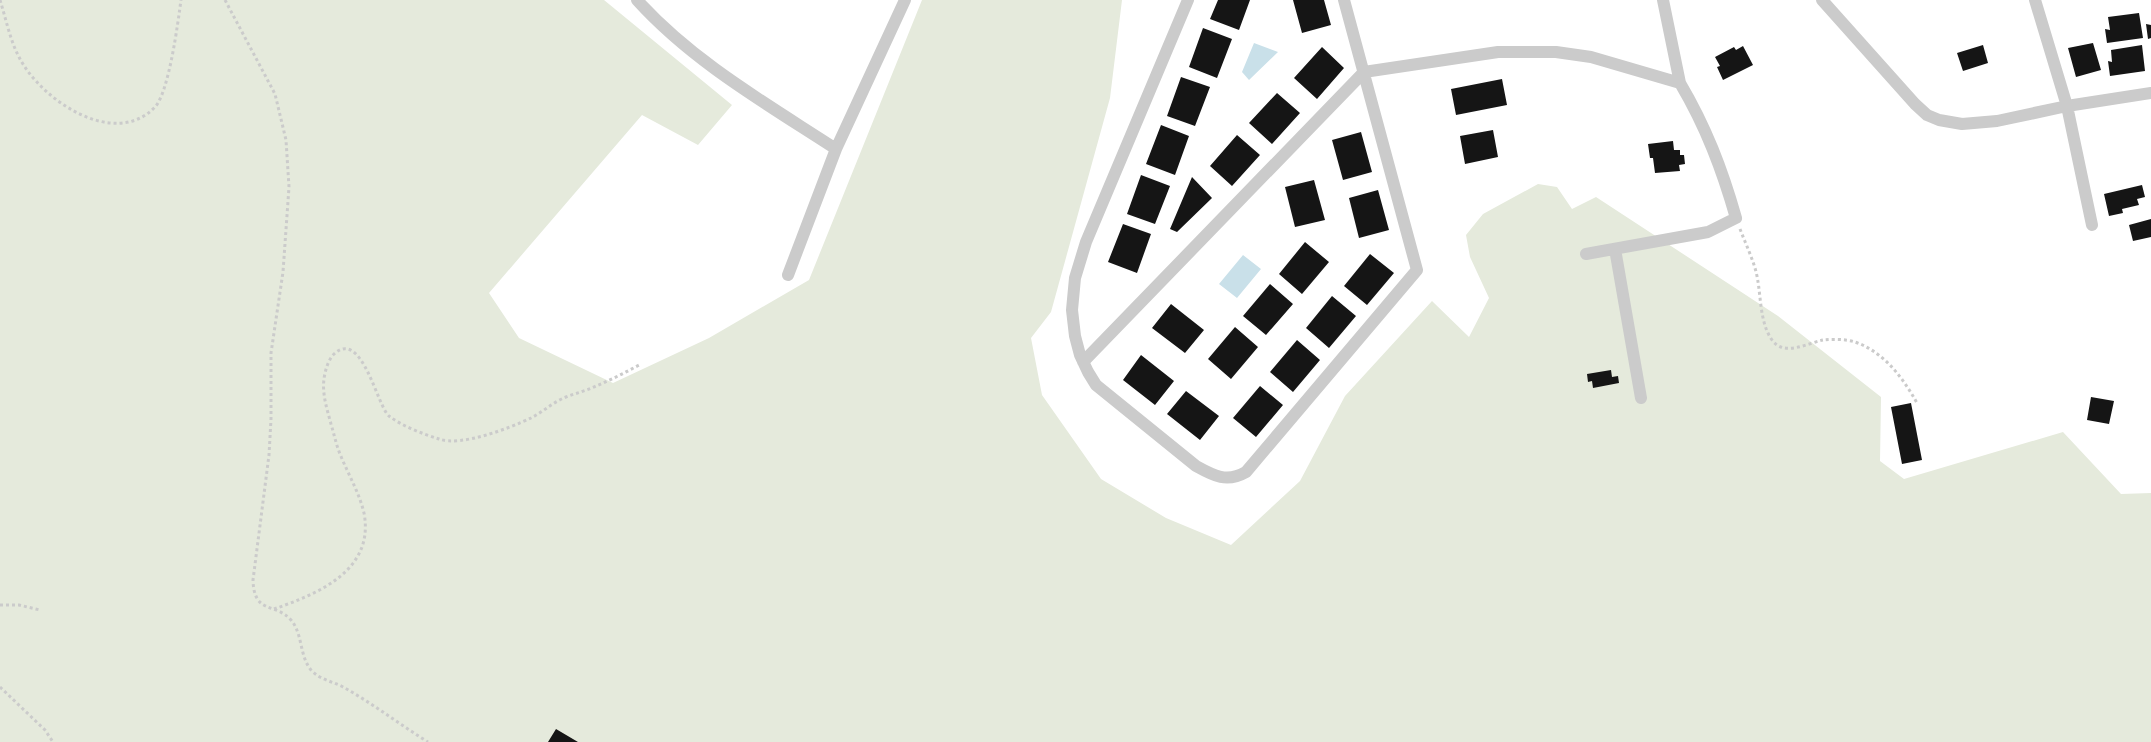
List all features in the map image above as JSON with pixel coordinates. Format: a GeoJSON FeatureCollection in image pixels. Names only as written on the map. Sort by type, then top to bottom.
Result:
{"type":"FeatureCollection","features":[{"type":"Feature","properties":{"kind":"street"},"geometry":{"type":"LineString","coordinates":[[637,0],[666,31],[696,57],[836,149]]}},
{"type":"Feature","properties":{"kind":"street"},"geometry":{"type":"LineString","coordinates":[[1188,0],[1086,242],[1075,278],[1072,310],[1075,336],[1083,362],[1096,385],[1196,466],[1212,475],[1224,478],[1236,478],[1246,472],[1417,270],[1344,0]]}},
{"type":"Feature","properties":{"kind":"street"},"geometry":{"type":"LineString","coordinates":[[1586,254],[1708,232],[1736,218],[1713,145],[1680,83],[1663,0]]}},
{"type":"Feature","properties":{"kind":"street"},"geometry":{"type":"LineString","coordinates":[[1822,0],[1915,104],[1927,115],[1939,120],[1962,124],[1997,121],[2067,106],[2151,93]]}},
{"type":"Feature","properties":{"kind":"street"},"geometry":{"type":"LineString","coordinates":[[2035,0],[2067,106],[2092,225]]}},
{"type":"Feature","properties":{"kind":"street"},"geometry":{"type":"LineString","coordinates":[[788,275],[836,149],[901,2]]}},
{"type":"Feature","properties":{"kind":"street"},"geometry":{"type":"LineString","coordinates":[[1083,362],[1364,72],[1498,52],[1556,52],[1592,57],[1680,83]]}},
{"type":"Feature","properties":{"kind":"street"},"geometry":{"type":"LineString","coordinates":[[1614,249],[1641,398]]}},
{"type":"Feature","properties":{"kind":"path"},"geometry":{"type":"LineString","coordinates":[[0,0],[19,58],[53,98],[76,113],[96,121],[124,122],[142,117],[156,106],[162,95],[181,0]]}},
{"type":"Feature","properties":{"kind":"path"},"geometry":{"type":"LineString","coordinates":[[225,0],[274,94],[286,140],[289,198],[283,273],[271,353],[271,418],[253,592],[259,601],[291,620],[298,635],[305,662],[313,672],[321,678],[342,686],[428,742]]}},
{"type":"Feature","properties":{"kind":"path"},"geometry":{"type":"LineString","coordinates":[[1736,218],[1755,268],[1765,326],[1773,342],[1782,348],[1793,349],[1825,340],[1839,339],[1856,343],[1872,351],[1891,366],[1908,387],[1917,403]]}},
{"type":"Feature","properties":{"kind":"path"},"geometry":{"type":"LineString","coordinates":[[272,610],[330,586],[347,570],[365,538],[364,514],[356,489],[339,453],[323,389],[326,370],[333,355],[341,350],[350,350],[361,358],[387,415],[441,440],[464,440],[532,418],[566,397],[596,387],[641,364]]}},
{"type":"Feature","properties":{"kind":"path"},"geometry":{"type":"LineString","coordinates":[[0,605],[19,604],[40,610]]}},
{"type":"Feature","properties":{"kind":"path"},"geometry":{"type":"LineString","coordinates":[[0,687],[45,730],[53,742]]}},
{"type":"Feature","properties":{"kind":"shaded area"},"geometry":{"type":"Polygon","coordinates":[[[0,0],[604,0],[732,105],[698,145],[642,115],[489,293],[519,338],[613,383],[709,338],[809,280],[922,0],[1122,0],[1110,98],[1051,312],[1031,338],[1042,395],[1101,479],[1166,518],[1231,545],[1300,481],[1345,396],[1432,301],[1469,337],[1489,298],[1470,257],[1466,235],[1483,214],[1538,184],[1557,187],[1572,209],[1596,197],[1778,316],[1881,397],[1880,461],[1904,479],[2063,432],[2121,494],[2151,493],[2151,742],[0,742],[0,0]]]}},
{"type":"Feature","properties":{"kind":"water"},"geometry":{"type":"Polygon","coordinates":[[[1254,43],[1278,52],[1249,80],[1242,72],[1254,43]]]}},
{"type":"Feature","properties":{"kind":"water"},"geometry":{"type":"Polygon","coordinates":[[[1243,255],[1261,269],[1237,298],[1219,284],[1243,255]]]}},
{"type":"Feature","properties":{"kind":"building"},"geometry":{"type":"Polygon","coordinates":[[[1218,0],[1250,0],[1239,30],[1210,19],[1218,0]]]}},
{"type":"Feature","properties":{"kind":"building"},"geometry":{"type":"Polygon","coordinates":[[[1293,0],[1324,0],[1331,25],[1302,33],[1293,0]]]}},
{"type":"Feature","properties":{"kind":"building"},"geometry":{"type":"Polygon","coordinates":[[[2139,13],[2143,38],[2107,43],[2105,29],[2110,30],[2108,17],[2139,13]]]}},
{"type":"Feature","properties":{"kind":"building"},"geometry":{"type":"Polygon","coordinates":[[[2146,24],[2151,25],[2151,38],[2148,39],[2146,24]]]}},
{"type":"Feature","properties":{"kind":"building"},"geometry":{"type":"Polygon","coordinates":[[[1203,28],[1232,39],[1217,78],[1189,67],[1203,28]]]}},
{"type":"Feature","properties":{"kind":"building"},"geometry":{"type":"Polygon","coordinates":[[[2093,43],[2101,70],[2076,77],[2068,48],[2093,43]]]}},
{"type":"Feature","properties":{"kind":"building"},"geometry":{"type":"Polygon","coordinates":[[[1983,45],[1988,63],[1963,71],[1957,53],[1983,45]]]}},
{"type":"Feature","properties":{"kind":"building"},"geometry":{"type":"Polygon","coordinates":[[[2142,45],[2145,71],[2110,76],[2108,61],[2112,62],[2111,50],[2142,45]]]}},
{"type":"Feature","properties":{"kind":"building"},"geometry":{"type":"Polygon","coordinates":[[[1743,46],[1753,65],[1723,80],[1715,57],[1734,47],[1736,50],[1743,46]]]}},
{"type":"Feature","properties":{"kind":"building"},"geometry":{"type":"Polygon","coordinates":[[[1322,47],[1344,68],[1317,99],[1294,78],[1322,47]]]}},
{"type":"Feature","properties":{"kind":"building"},"geometry":{"type":"Polygon","coordinates":[[[1181,77],[1210,87],[1195,126],[1167,116],[1181,77]]]}},
{"type":"Feature","properties":{"kind":"building"},"geometry":{"type":"Polygon","coordinates":[[[1502,79],[1507,105],[1456,115],[1451,89],[1502,79]]]}},
{"type":"Feature","properties":{"kind":"building"},"geometry":{"type":"Polygon","coordinates":[[[1277,93],[1300,113],[1272,144],[1249,123],[1277,93]]]}},
{"type":"Feature","properties":{"kind":"building"},"geometry":{"type":"Polygon","coordinates":[[[1161,125],[1189,136],[1175,175],[1146,164],[1161,125]]]}},
{"type":"Feature","properties":{"kind":"building"},"geometry":{"type":"Polygon","coordinates":[[[1493,130],[1498,157],[1465,164],[1460,136],[1493,130]]]}},
{"type":"Feature","properties":{"kind":"building"},"geometry":{"type":"Polygon","coordinates":[[[1361,132],[1372,172],[1343,180],[1332,140],[1361,132]]]}},
{"type":"Feature","properties":{"kind":"building"},"geometry":{"type":"Polygon","coordinates":[[[1237,135],[1260,155],[1232,186],[1210,166],[1237,135]]]}},
{"type":"Feature","properties":{"kind":"building"},"geometry":{"type":"Polygon","coordinates":[[[1673,141],[1674,150],[1680,150],[1680,155],[1684,155],[1685,164],[1679,165],[1680,171],[1655,173],[1648,144],[1673,141]]]}},
{"type":"Feature","properties":{"kind":"building"},"geometry":{"type":"Polygon","coordinates":[[[1141,175],[1170,186],[1155,224],[1127,214],[1141,175]]]}},
{"type":"Feature","properties":{"kind":"building"},"geometry":{"type":"Polygon","coordinates":[[[1192,177],[1212,198],[1177,232],[1170,229],[1192,177]]]}},
{"type":"Feature","properties":{"kind":"building"},"geometry":{"type":"Polygon","coordinates":[[[1314,180],[1325,220],[1295,227],[1285,187],[1314,180]]]}},
{"type":"Feature","properties":{"kind":"building"},"geometry":{"type":"Polygon","coordinates":[[[2142,185],[2145,197],[2137,199],[2139,205],[2122,209],[2123,213],[2109,216],[2104,194],[2142,185]]]}},
{"type":"Feature","properties":{"kind":"building"},"geometry":{"type":"Polygon","coordinates":[[[1378,190],[1389,230],[1359,238],[1349,198],[1378,190]]]}},
{"type":"Feature","properties":{"kind":"building"},"geometry":{"type":"Polygon","coordinates":[[[2151,219],[2151,237],[2133,241],[2129,225],[2151,219]]]}},
{"type":"Feature","properties":{"kind":"building"},"geometry":{"type":"Polygon","coordinates":[[[1123,224],[1151,234],[1137,273],[1108,262],[1123,224]]]}},
{"type":"Feature","properties":{"kind":"building"},"geometry":{"type":"Polygon","coordinates":[[[1305,242],[1329,262],[1302,294],[1279,274],[1305,242]]]}},
{"type":"Feature","properties":{"kind":"building"},"geometry":{"type":"Polygon","coordinates":[[[1370,254],[1394,273],[1367,305],[1344,286],[1370,254]]]}},
{"type":"Feature","properties":{"kind":"building"},"geometry":{"type":"Polygon","coordinates":[[[1270,284],[1293,304],[1266,335],[1243,316],[1270,284]]]}},
{"type":"Feature","properties":{"kind":"building"},"geometry":{"type":"Polygon","coordinates":[[[1332,296],[1356,316],[1329,348],[1306,328],[1332,296]]]}},
{"type":"Feature","properties":{"kind":"building"},"geometry":{"type":"Polygon","coordinates":[[[1171,304],[1204,330],[1185,353],[1152,328],[1171,304]]]}},
{"type":"Feature","properties":{"kind":"building"},"geometry":{"type":"Polygon","coordinates":[[[1235,327],[1258,347],[1231,379],[1208,359],[1235,327]]]}},
{"type":"Feature","properties":{"kind":"building"},"geometry":{"type":"Polygon","coordinates":[[[1297,340],[1320,360],[1293,392],[1270,372],[1297,340]]]}},
{"type":"Feature","properties":{"kind":"building"},"geometry":{"type":"Polygon","coordinates":[[[1141,355],[1174,381],[1155,405],[1123,380],[1141,355]]]}},
{"type":"Feature","properties":{"kind":"building"},"geometry":{"type":"Polygon","coordinates":[[[1611,370],[1612,377],[1618,376],[1619,383],[1593,388],[1592,381],[1588,382],[1587,374],[1611,370]]]}},
{"type":"Feature","properties":{"kind":"building"},"geometry":{"type":"Polygon","coordinates":[[[1260,386],[1283,405],[1256,437],[1233,418],[1260,386]]]}},
{"type":"Feature","properties":{"kind":"building"},"geometry":{"type":"Polygon","coordinates":[[[1186,391],[1219,416],[1200,440],[1167,414],[1186,391]]]}},
{"type":"Feature","properties":{"kind":"building"},"geometry":{"type":"Polygon","coordinates":[[[2091,397],[2114,401],[2109,424],[2087,420],[2091,397]]]}},
{"type":"Feature","properties":{"kind":"building"},"geometry":{"type":"Polygon","coordinates":[[[1911,403],[1922,460],[1902,464],[1891,407],[1911,403]]]}},
{"type":"Feature","properties":{"kind":"building"},"geometry":{"type":"Polygon","coordinates":[[[556,729],[578,742],[548,742],[556,729]]]}}]}
